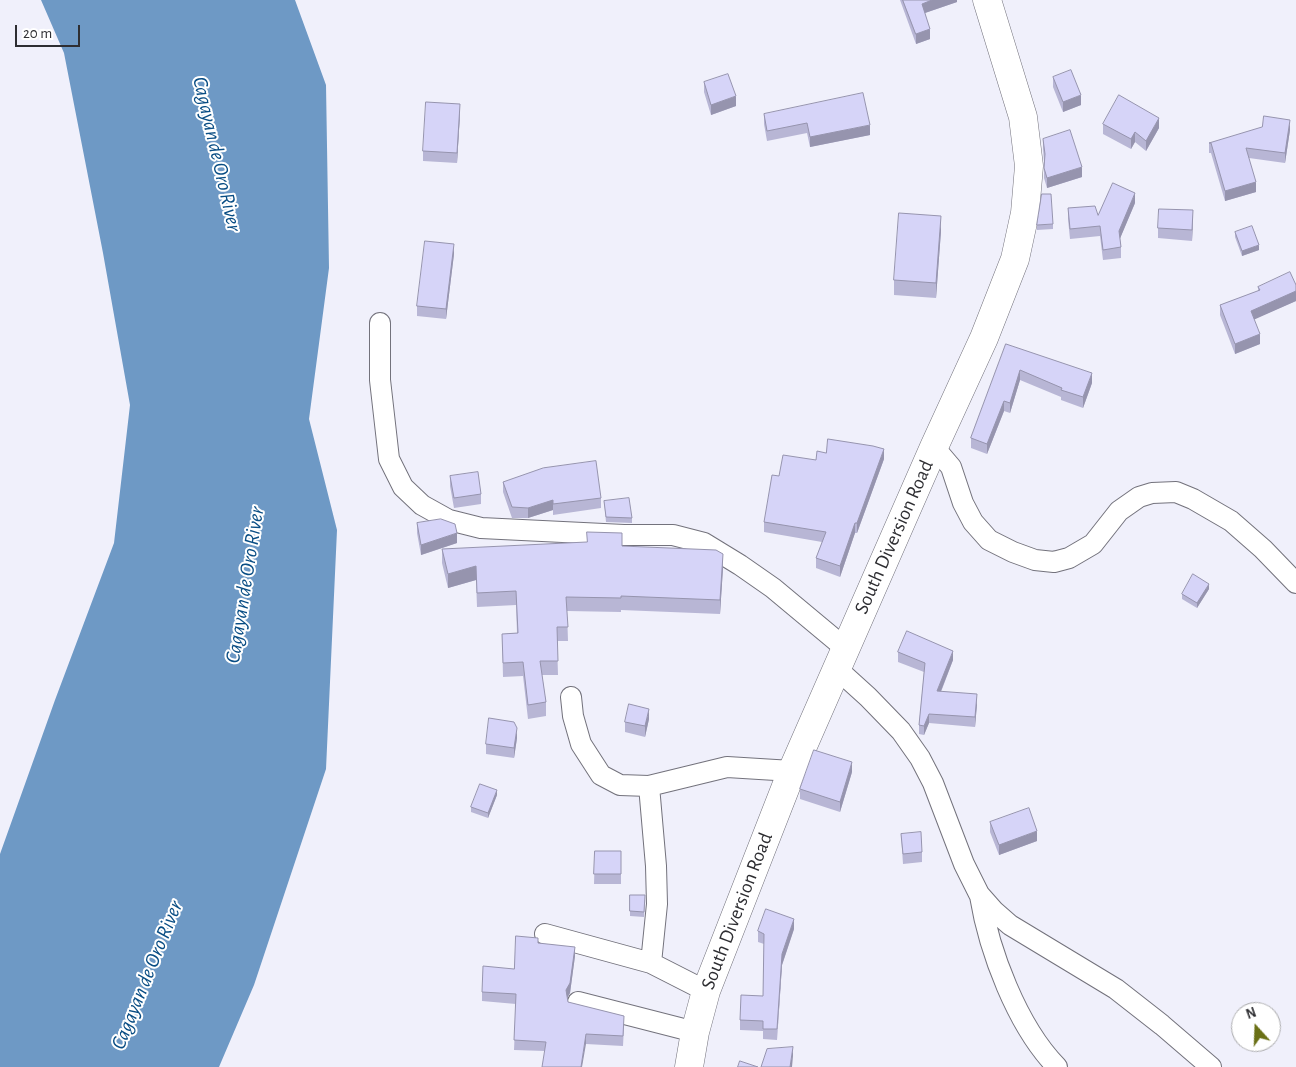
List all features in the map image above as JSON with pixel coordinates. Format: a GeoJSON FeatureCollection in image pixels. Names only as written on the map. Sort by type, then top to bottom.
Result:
{"type":"FeatureCollection","features":[{"type":"Feature","properties":{"kind":"main road","name":"South Diversion Road"},"geometry":{"type":"LineString","coordinates":[[689,1067],[694,1032],[706,991],[792,771],[840,658],[988,329],[1014,259],[1025,214],[1029,166],[1023,117],[987,0]]}},
{"type":"Feature","properties":{"kind":"street"},"geometry":{"type":"LineString","coordinates":[[380,323],[380,380],[389,459],[403,487],[422,505],[449,520],[481,528],[673,536],[704,543],[773,588],[840,658],[868,697],[901,731],[920,758],[933,783],[964,864],[979,894],[994,911],[1010,925],[1116,989],[1211,1067]]}},
{"type":"Feature","properties":{"kind":"street"},"geometry":{"type":"LineString","coordinates":[[934,447],[951,466],[963,503],[973,522],[989,540],[1013,552],[1035,560],[1054,562],[1069,558],[1092,544],[1119,510],[1139,496],[1152,493],[1176,492],[1193,499],[1231,521],[1263,549],[1296,584]]}},
{"type":"Feature","properties":{"kind":"street"},"geometry":{"type":"LineString","coordinates":[[571,697],[573,716],[581,744],[601,775],[620,786],[649,786],[727,767],[792,771]]}},
{"type":"Feature","properties":{"kind":"street"},"geometry":{"type":"LineString","coordinates":[[649,786],[656,866],[657,904],[651,963]]}},
{"type":"Feature","properties":{"kind":"street"},"geometry":{"type":"LineString","coordinates":[[979,894],[984,921],[1007,985],[1026,1027],[1057,1067]]}},
{"type":"Feature","properties":{"kind":"street"},"geometry":{"type":"LineString","coordinates":[[545,934],[651,963],[706,991]]}},
{"type":"Feature","properties":{"kind":"street"},"geometry":{"type":"LineString","coordinates":[[578,1002],[694,1032]]}},
{"type":"Feature","properties":{"kind":"water","name":"Cagayan de Oro River"},"geometry":{"type":"Polygon","coordinates":[[[41,0],[295,0],[326,85],[329,268],[309,419],[337,530],[326,769],[254,985],[219,1067],[0,1067],[0,854],[114,543],[130,405],[64,53],[41,0]]]}},
{"type":"Feature","properties":{"kind":"building"},"geometry":{"type":"Polygon","coordinates":[[[903,0],[932,0],[922,4],[930,29],[916,34],[903,0]]]}},
{"type":"Feature","properties":{"kind":"building"},"geometry":{"type":"Polygon","coordinates":[[[1071,70],[1081,95],[1063,102],[1053,77],[1071,70]]]}},
{"type":"Feature","properties":{"kind":"building"},"geometry":{"type":"Polygon","coordinates":[[[728,74],[736,96],[711,105],[704,82],[728,74]]]}},
{"type":"Feature","properties":{"kind":"building"},"geometry":{"type":"Polygon","coordinates":[[[863,93],[870,125],[810,137],[807,123],[767,131],[764,114],[863,93]]]}},
{"type":"Feature","properties":{"kind":"building"},"geometry":{"type":"Polygon","coordinates":[[[1119,95],[1159,118],[1146,141],[1135,132],[1131,139],[1103,124],[1119,95]]]}},
{"type":"Feature","properties":{"kind":"building"},"geometry":{"type":"Polygon","coordinates":[[[426,102],[460,104],[457,153],[423,151],[426,102]]]}},
{"type":"Feature","properties":{"kind":"building"},"geometry":{"type":"Polygon","coordinates":[[[1264,116],[1290,120],[1285,153],[1246,148],[1256,182],[1225,191],[1211,143],[1209,143],[1262,127],[1264,116]]]}},
{"type":"Feature","properties":{"kind":"building"},"geometry":{"type":"Polygon","coordinates":[[[1070,130],[1082,167],[1047,178],[1044,168],[1043,139],[1070,130]]]}},
{"type":"Feature","properties":{"kind":"building"},"geometry":{"type":"Polygon","coordinates":[[[1113,183],[1135,193],[1119,231],[1121,247],[1103,250],[1100,226],[1070,229],[1068,208],[1095,206],[1098,215],[1113,183]]]}},
{"type":"Feature","properties":{"kind":"building"},"geometry":{"type":"Polygon","coordinates":[[[1042,194],[1051,194],[1053,224],[1037,225],[1042,194]]]}},
{"type":"Feature","properties":{"kind":"building"},"geometry":{"type":"Polygon","coordinates":[[[1159,209],[1193,210],[1192,230],[1158,228],[1159,209]]]}},
{"type":"Feature","properties":{"kind":"building"},"geometry":{"type":"Polygon","coordinates":[[[899,213],[941,216],[936,283],[894,280],[899,213]]]}},
{"type":"Feature","properties":{"kind":"building"},"geometry":{"type":"Polygon","coordinates":[[[1252,226],[1259,245],[1242,251],[1235,232],[1252,226]]]}},
{"type":"Feature","properties":{"kind":"building"},"geometry":{"type":"Polygon","coordinates":[[[425,241],[454,244],[446,309],[417,306],[425,241]]]}},
{"type":"Feature","properties":{"kind":"building"},"geometry":{"type":"Polygon","coordinates":[[[1290,272],[1296,285],[1296,291],[1251,311],[1260,334],[1235,344],[1220,305],[1260,290],[1258,287],[1290,272]]]}},
{"type":"Feature","properties":{"kind":"building"},"geometry":{"type":"Polygon","coordinates":[[[1006,344],[1092,373],[1083,397],[1061,390],[1062,388],[1020,370],[1010,403],[1004,401],[987,444],[971,438],[1006,344]]]}},
{"type":"Feature","properties":{"kind":"building"},"geometry":{"type":"Polygon","coordinates":[[[828,439],[884,449],[840,566],[816,558],[826,532],[764,522],[772,475],[779,476],[783,455],[816,460],[817,451],[826,453],[828,439]]]}},
{"type":"Feature","properties":{"kind":"building"},"geometry":{"type":"Polygon","coordinates":[[[596,461],[601,498],[553,504],[553,500],[528,508],[512,507],[503,482],[543,468],[596,461]]]}},
{"type":"Feature","properties":{"kind":"building"},"geometry":{"type":"Polygon","coordinates":[[[478,472],[481,494],[454,498],[450,476],[478,472]]]}},
{"type":"Feature","properties":{"kind":"building"},"geometry":{"type":"Polygon","coordinates":[[[629,498],[632,518],[606,517],[604,501],[629,498]]]}},
{"type":"Feature","properties":{"kind":"building"},"geometry":{"type":"Polygon","coordinates":[[[441,519],[455,524],[457,533],[421,545],[417,523],[441,519]]]}},
{"type":"Feature","properties":{"kind":"building"},"geometry":{"type":"Polygon","coordinates":[[[587,532],[622,533],[622,546],[716,550],[723,554],[720,600],[621,596],[621,598],[566,597],[568,627],[557,627],[558,661],[540,661],[546,702],[528,705],[523,662],[503,663],[502,634],[518,633],[516,591],[477,593],[476,566],[448,574],[442,549],[587,542],[587,532]]]}},
{"type":"Feature","properties":{"kind":"building"},"geometry":{"type":"Polygon","coordinates":[[[1193,574],[1209,584],[1197,603],[1182,594],[1193,574]]]}},
{"type":"Feature","properties":{"kind":"building"},"geometry":{"type":"Polygon","coordinates":[[[907,631],[953,651],[937,691],[977,694],[975,717],[929,714],[924,726],[919,725],[925,663],[898,652],[907,631]]]}},
{"type":"Feature","properties":{"kind":"building"},"geometry":{"type":"Polygon","coordinates":[[[629,704],[649,709],[645,726],[625,722],[629,704]]]}},
{"type":"Feature","properties":{"kind":"building"},"geometry":{"type":"Polygon","coordinates":[[[489,718],[514,722],[517,728],[514,748],[486,744],[489,718]]]}},
{"type":"Feature","properties":{"kind":"building"},"geometry":{"type":"Polygon","coordinates":[[[814,750],[852,762],[840,802],[800,789],[814,750]]]}},
{"type":"Feature","properties":{"kind":"building"},"geometry":{"type":"Polygon","coordinates":[[[480,784],[497,790],[488,813],[471,807],[480,784]]]}},
{"type":"Feature","properties":{"kind":"building"},"geometry":{"type":"Polygon","coordinates":[[[1029,808],[1037,831],[999,845],[990,822],[1029,808]]]}},
{"type":"Feature","properties":{"kind":"building"},"geometry":{"type":"Polygon","coordinates":[[[921,832],[922,852],[903,854],[901,834],[921,832]]]}},
{"type":"Feature","properties":{"kind":"building"},"geometry":{"type":"Polygon","coordinates":[[[595,851],[621,851],[621,874],[594,874],[595,851]]]}},
{"type":"Feature","properties":{"kind":"building"},"geometry":{"type":"Polygon","coordinates":[[[630,895],[645,895],[644,912],[630,911],[630,895]]]}},
{"type":"Feature","properties":{"kind":"building"},"geometry":{"type":"Polygon","coordinates":[[[766,909],[794,919],[782,954],[777,1029],[763,1029],[763,1021],[740,1020],[741,995],[763,996],[764,934],[758,931],[766,909]]]}},
{"type":"Feature","properties":{"kind":"building"},"geometry":{"type":"Polygon","coordinates":[[[516,936],[538,938],[538,943],[575,947],[570,983],[566,990],[568,1002],[624,1016],[623,1036],[586,1034],[581,1067],[542,1067],[546,1042],[514,1040],[516,994],[482,992],[483,966],[514,969],[516,936]]]}},
{"type":"Feature","properties":{"kind":"building"},"geometry":{"type":"Polygon","coordinates":[[[793,1047],[790,1067],[761,1067],[767,1049],[793,1047]]]}},
{"type":"Feature","properties":{"kind":"building"},"geometry":{"type":"Polygon","coordinates":[[[740,1061],[758,1067],[738,1067],[740,1061]]]}}]}
